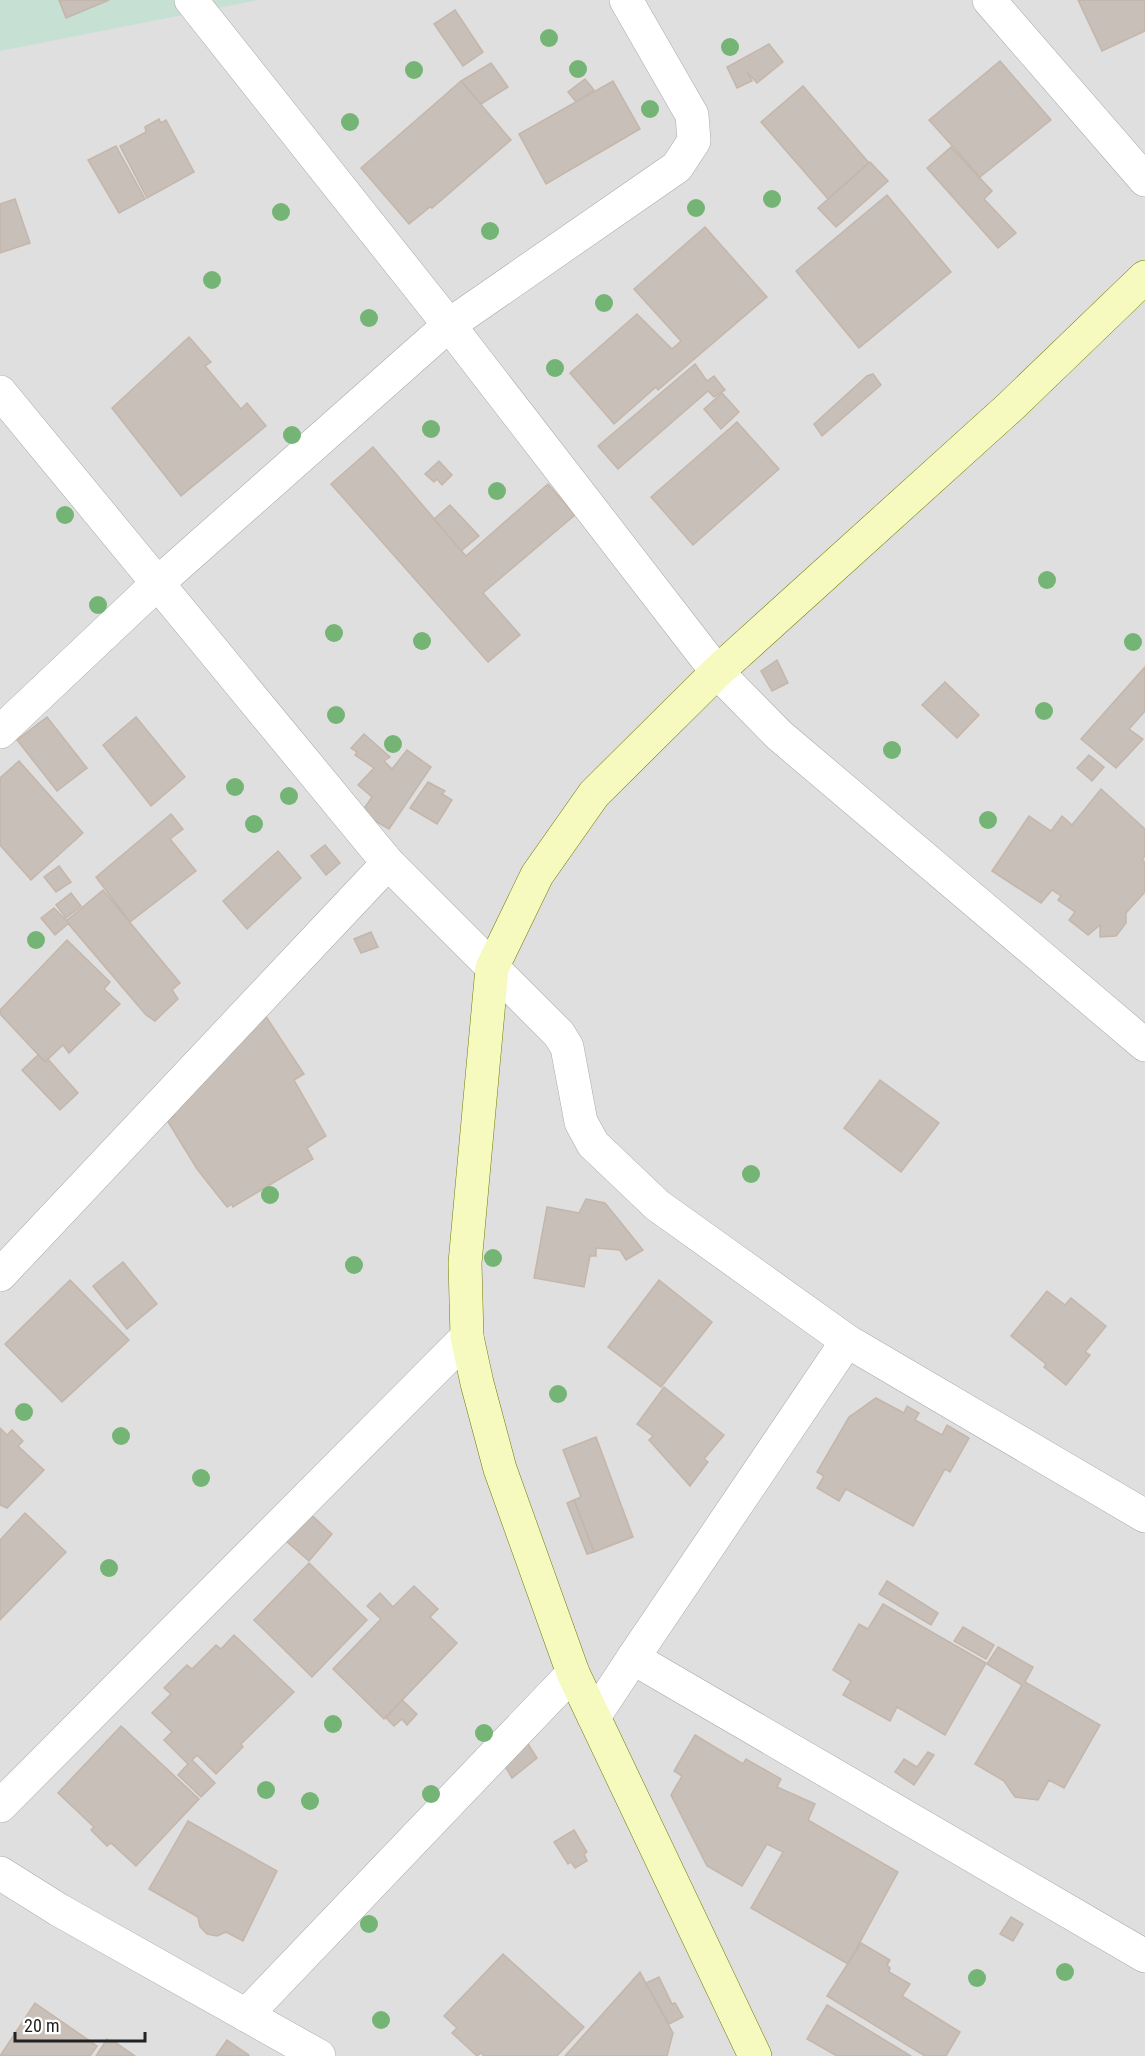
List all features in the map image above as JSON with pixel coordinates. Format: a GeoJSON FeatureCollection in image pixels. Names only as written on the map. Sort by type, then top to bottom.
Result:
{"type":"FeatureCollection","features":[{"type":"Feature","properties":{"kind":"main road"},"geometry":{"type":"LineString","coordinates":[[755,2056],[573,1673],[500,1469],[477,1383],[467,1337],[465,1263],[492,968],[537,875],[594,794],[717,672],[1011,406],[1145,277]]}},
{"type":"Feature","properties":{"kind":"street"},"geometry":{"type":"LineString","coordinates":[[191,0],[449,325],[717,672],[779,735],[1141,1033]]}},
{"type":"Feature","properties":{"kind":"street"},"geometry":{"type":"LineString","coordinates":[[0,732],[159,582],[449,325],[677,167],[694,141],[692,115],[626,0]]}},
{"type":"Feature","properties":{"kind":"street"},"geometry":{"type":"LineString","coordinates":[[989,0],[1145,180]]}},
{"type":"Feature","properties":{"kind":"street"},"geometry":{"type":"LineString","coordinates":[[0,392],[159,582],[388,863],[559,1034],[567,1047],[581,1122],[593,1144],[657,1205],[847,1341],[1145,1516]]}},
{"type":"Feature","properties":{"kind":"street"},"geometry":{"type":"LineString","coordinates":[[4,1263],[388,863]]}},
{"type":"Feature","properties":{"kind":"street"},"geometry":{"type":"LineString","coordinates":[[0,1806],[467,1337]]}},
{"type":"Feature","properties":{"kind":"street"},"geometry":{"type":"LineString","coordinates":[[594,1717],[847,1341]]}},
{"type":"Feature","properties":{"kind":"street"},"geometry":{"type":"LineString","coordinates":[[633,1658],[1145,1956]]}},
{"type":"Feature","properties":{"kind":"street"},"geometry":{"type":"LineString","coordinates":[[246,2014],[573,1673]]}},
{"type":"Feature","properties":{"kind":"street"},"geometry":{"type":"LineString","coordinates":[[0,1873],[59,1910],[319,2056]]}},
{"type":"Feature","properties":{"kind":"shaded area"},"geometry":{"type":"Polygon","coordinates":[[[0,0],[1145,0],[1145,2056],[0,2056],[0,0]]]}},
{"type":"Feature","properties":{"kind":"green space"},"geometry":{"type":"Polygon","coordinates":[[[0,0],[258,0],[0,51],[0,0]]]}},
{"type":"Feature","properties":{"kind":"building"},"geometry":{"type":"Polygon","coordinates":[[[59,0],[109,0],[66,18],[59,0]]]}},
{"type":"Feature","properties":{"kind":"building"},"geometry":{"type":"Polygon","coordinates":[[[1078,0],[1145,0],[1145,31],[1102,51],[1078,0]]]}},
{"type":"Feature","properties":{"kind":"building"},"geometry":{"type":"Polygon","coordinates":[[[455,10],[483,52],[463,66],[434,24],[455,10]]]}},
{"type":"Feature","properties":{"kind":"building"},"geometry":{"type":"Polygon","coordinates":[[[769,44],[783,62],[757,83],[747,72],[752,81],[737,88],[727,67],[769,44]]]}},
{"type":"Feature","properties":{"kind":"building"},"geometry":{"type":"Polygon","coordinates":[[[1000,61],[1051,120],[980,177],[929,120],[1000,61]]]}},
{"type":"Feature","properties":{"kind":"building"},"geometry":{"type":"Polygon","coordinates":[[[491,63],[508,87],[481,104],[461,81],[491,63]]]}},
{"type":"Feature","properties":{"kind":"building"},"geometry":{"type":"Polygon","coordinates":[[[585,79],[594,90],[576,102],[568,92],[585,79]]]}},
{"type":"Feature","properties":{"kind":"building"},"geometry":{"type":"Polygon","coordinates":[[[461,81],[511,140],[432,208],[430,207],[409,224],[361,168],[461,81]]]}},
{"type":"Feature","properties":{"kind":"building"},"geometry":{"type":"Polygon","coordinates":[[[613,81],[640,129],[546,184],[519,134],[613,81]]]}},
{"type":"Feature","properties":{"kind":"building"},"geometry":{"type":"Polygon","coordinates":[[[803,86],[869,163],[828,199],[761,122],[803,86]]]}},
{"type":"Feature","properties":{"kind":"building"},"geometry":{"type":"Polygon","coordinates":[[[159,119],[161,123],[166,120],[194,172],[147,198],[120,146],[146,132],[145,127],[159,119]]]}},
{"type":"Feature","properties":{"kind":"building"},"geometry":{"type":"Polygon","coordinates":[[[116,146],[145,199],[119,213],[88,160],[116,146]]]}},
{"type":"Feature","properties":{"kind":"building"},"geometry":{"type":"Polygon","coordinates":[[[951,147],[992,191],[984,199],[1016,233],[998,248],[927,168],[951,147]]]}},
{"type":"Feature","properties":{"kind":"building"},"geometry":{"type":"Polygon","coordinates":[[[870,162],[888,181],[836,227],[818,208],[870,162]]]}},
{"type":"Feature","properties":{"kind":"building"},"geometry":{"type":"Polygon","coordinates":[[[887,195],[951,272],[859,348],[796,271],[887,195]]]}},
{"type":"Feature","properties":{"kind":"building"},"geometry":{"type":"Polygon","coordinates":[[[15,199],[30,243],[0,253],[0,204],[15,199]]]}},
{"type":"Feature","properties":{"kind":"building"},"geometry":{"type":"Polygon","coordinates":[[[705,227],[767,297],[658,390],[656,387],[614,424],[570,373],[637,314],[672,349],[681,341],[634,289],[705,227]]]}},
{"type":"Feature","properties":{"kind":"building"},"geometry":{"type":"Polygon","coordinates":[[[189,337],[211,362],[205,366],[241,409],[247,403],[266,426],[181,496],[112,408],[189,337]]]}},
{"type":"Feature","properties":{"kind":"building"},"geometry":{"type":"Polygon","coordinates":[[[695,364],[707,381],[714,376],[725,390],[714,397],[708,391],[618,469],[598,446],[695,364]]]}},
{"type":"Feature","properties":{"kind":"building"},"geometry":{"type":"Polygon","coordinates":[[[873,374],[881,385],[822,436],[814,424],[867,376],[873,374]]]}},
{"type":"Feature","properties":{"kind":"building"},"geometry":{"type":"Polygon","coordinates":[[[722,393],[739,412],[721,429],[704,409],[722,393]]]}},
{"type":"Feature","properties":{"kind":"building"},"geometry":{"type":"Polygon","coordinates":[[[737,422],[779,469],[693,545],[651,497],[737,422]]]}},
{"type":"Feature","properties":{"kind":"building"},"geometry":{"type":"Polygon","coordinates":[[[373,447],[466,556],[548,484],[575,515],[483,593],[520,635],[488,662],[331,484],[373,447]]]}},
{"type":"Feature","properties":{"kind":"building"},"geometry":{"type":"Polygon","coordinates":[[[439,461],[452,475],[442,485],[437,479],[434,482],[425,474],[439,461]]]}},
{"type":"Feature","properties":{"kind":"building"},"geometry":{"type":"Polygon","coordinates":[[[450,505],[479,536],[461,551],[434,519],[450,505]]]}},
{"type":"Feature","properties":{"kind":"building"},"geometry":{"type":"Polygon","coordinates":[[[777,660],[788,683],[772,691],[761,671],[777,660]]]}},
{"type":"Feature","properties":{"kind":"building"},"geometry":{"type":"Polygon","coordinates":[[[1145,667],[1145,711],[1129,729],[1143,739],[1116,768],[1081,739],[1145,667]]]}},
{"type":"Feature","properties":{"kind":"building"},"geometry":{"type":"Polygon","coordinates":[[[945,682],[979,715],[957,738],[922,705],[945,682]]]}},
{"type":"Feature","properties":{"kind":"building"},"geometry":{"type":"Polygon","coordinates":[[[47,717],[87,768],[57,791],[17,740],[47,717]]]}},
{"type":"Feature","properties":{"kind":"building"},"geometry":{"type":"Polygon","coordinates":[[[136,717],[185,777],[151,806],[103,745],[136,717]]]}},
{"type":"Feature","properties":{"kind":"building"},"geometry":{"type":"Polygon","coordinates":[[[364,734],[390,757],[384,761],[392,769],[407,750],[431,767],[389,829],[361,813],[372,797],[358,785],[374,768],[355,755],[357,752],[351,748],[364,734]]]}},
{"type":"Feature","properties":{"kind":"building"},"geometry":{"type":"Polygon","coordinates":[[[1089,755],[1104,767],[1092,781],[1077,768],[1089,755]]]}},
{"type":"Feature","properties":{"kind":"building"},"geometry":{"type":"Polygon","coordinates":[[[19,761],[83,833],[31,880],[0,845],[0,778],[19,761]]]}},
{"type":"Feature","properties":{"kind":"building"},"geometry":{"type":"Polygon","coordinates":[[[428,782],[445,791],[442,794],[452,800],[437,824],[410,808],[428,782]]]}},
{"type":"Feature","properties":{"kind":"building"},"geometry":{"type":"Polygon","coordinates":[[[1101,789],[1145,829],[1145,856],[1142,860],[1145,862],[1145,892],[1126,913],[1126,923],[1116,936],[1100,937],[1100,925],[1088,935],[1069,920],[1075,912],[1058,900],[1061,896],[1052,890],[1041,903],[992,871],[1029,816],[1051,831],[1062,816],[1072,825],[1101,789]]]}},
{"type":"Feature","properties":{"kind":"building"},"geometry":{"type":"Polygon","coordinates":[[[171,814],[183,829],[170,839],[196,871],[130,922],[96,877],[171,814]]]}},
{"type":"Feature","properties":{"kind":"building"},"geometry":{"type":"Polygon","coordinates":[[[325,845],[340,863],[326,875],[311,856],[325,845]]]}},
{"type":"Feature","properties":{"kind":"building"},"geometry":{"type":"Polygon","coordinates":[[[278,851],[301,878],[247,929],[223,901],[278,851]]]}},
{"type":"Feature","properties":{"kind":"building"},"geometry":{"type":"Polygon","coordinates":[[[59,866],[71,882],[56,892],[44,877],[59,866]]]}},
{"type":"Feature","properties":{"kind":"building"},"geometry":{"type":"Polygon","coordinates":[[[103,890],[180,983],[172,990],[178,999],[155,1021],[146,1015],[66,921],[103,890]]]}},
{"type":"Feature","properties":{"kind":"building"},"geometry":{"type":"Polygon","coordinates":[[[71,893],[81,906],[66,918],[56,905],[71,893]]]}},
{"type":"Feature","properties":{"kind":"building"},"geometry":{"type":"Polygon","coordinates":[[[54,908],[69,923],[55,935],[41,918],[54,908]]]}},
{"type":"Feature","properties":{"kind":"building"},"geometry":{"type":"Polygon","coordinates":[[[371,932],[378,947],[361,953],[354,939],[371,932]]]}},
{"type":"Feature","properties":{"kind":"building"},"geometry":{"type":"Polygon","coordinates":[[[67,940],[110,982],[104,989],[120,1004],[69,1053],[63,1045],[45,1062],[0,1014],[0,1010],[67,940]]]}},
{"type":"Feature","properties":{"kind":"building"},"geometry":{"type":"Polygon","coordinates":[[[265,1015],[304,1074],[294,1080],[326,1136],[307,1148],[313,1159],[233,1207],[232,1204],[227,1207],[197,1169],[167,1120],[175,1116],[171,1111],[265,1015]]]}},
{"type":"Feature","properties":{"kind":"building"},"geometry":{"type":"Polygon","coordinates":[[[38,1055],[45,1062],[48,1059],[78,1093],[60,1110],[22,1070],[38,1055]]]}},
{"type":"Feature","properties":{"kind":"building"},"geometry":{"type":"Polygon","coordinates":[[[880,1080],[939,1123],[901,1172],[844,1128],[880,1080]]]}},
{"type":"Feature","properties":{"kind":"building"},"geometry":{"type":"Polygon","coordinates":[[[586,1199],[605,1203],[643,1250],[626,1260],[620,1250],[596,1248],[596,1256],[590,1256],[584,1287],[534,1278],[547,1207],[579,1213],[586,1199]]]}},
{"type":"Feature","properties":{"kind":"building"},"geometry":{"type":"Polygon","coordinates":[[[123,1262],[157,1304],[127,1329],[93,1286],[123,1262]]]}},
{"type":"Feature","properties":{"kind":"building"},"geometry":{"type":"Polygon","coordinates":[[[70,1280],[129,1340],[62,1402],[5,1344],[70,1280]]]}},
{"type":"Feature","properties":{"kind":"building"},"geometry":{"type":"Polygon","coordinates":[[[659,1280],[712,1322],[661,1387],[608,1347],[659,1280]]]}},
{"type":"Feature","properties":{"kind":"building"},"geometry":{"type":"Polygon","coordinates":[[[1047,1291],[1065,1305],[1071,1298],[1106,1326],[1085,1352],[1090,1355],[1066,1385],[1044,1367],[1046,1364],[1011,1336],[1047,1291]]]}},
{"type":"Feature","properties":{"kind":"building"},"geometry":{"type":"Polygon","coordinates":[[[664,1387],[724,1435],[704,1459],[708,1462],[690,1486],[649,1440],[653,1436],[637,1424],[664,1387]]]}},
{"type":"Feature","properties":{"kind":"building"},"geometry":{"type":"Polygon","coordinates":[[[876,1398],[904,1413],[907,1406],[919,1413],[915,1420],[942,1435],[947,1425],[969,1438],[950,1472],[945,1469],[913,1526],[846,1489],[839,1501],[817,1488],[824,1476],[817,1472],[849,1417],[876,1398]]]}},
{"type":"Feature","properties":{"kind":"building"},"geometry":{"type":"Polygon","coordinates":[[[0,1428],[7,1435],[12,1430],[23,1441],[18,1446],[44,1470],[7,1508],[0,1505],[0,1428]]]}},
{"type":"Feature","properties":{"kind":"building"},"geometry":{"type":"Polygon","coordinates":[[[596,1437],[633,1537],[594,1552],[574,1500],[581,1497],[563,1450],[596,1437]]]}},
{"type":"Feature","properties":{"kind":"building"},"geometry":{"type":"Polygon","coordinates":[[[574,1500],[594,1552],[587,1554],[567,1503],[574,1500]]]}},
{"type":"Feature","properties":{"kind":"building"},"geometry":{"type":"Polygon","coordinates":[[[304,1508],[332,1534],[309,1561],[280,1536],[304,1508]]]}},
{"type":"Feature","properties":{"kind":"building"},"geometry":{"type":"Polygon","coordinates":[[[25,1513],[66,1552],[0,1620],[0,1540],[25,1513]]]}},
{"type":"Feature","properties":{"kind":"building"},"geometry":{"type":"Polygon","coordinates":[[[309,1563],[367,1620],[312,1677],[254,1620],[309,1563]]]}},
{"type":"Feature","properties":{"kind":"building"},"geometry":{"type":"Polygon","coordinates":[[[887,1581],[938,1613],[931,1625],[879,1594],[887,1581]]]}},
{"type":"Feature","properties":{"kind":"building"},"geometry":{"type":"Polygon","coordinates":[[[414,1586],[438,1609],[430,1617],[457,1643],[384,1719],[333,1669],[381,1619],[367,1606],[380,1593],[393,1607],[414,1586]]]}},
{"type":"Feature","properties":{"kind":"building"},"geometry":{"type":"Polygon","coordinates":[[[883,1604],[986,1663],[945,1735],[897,1707],[890,1721],[843,1695],[851,1681],[833,1670],[859,1624],[868,1629],[883,1604]]]}},
{"type":"Feature","properties":{"kind":"building"},"geometry":{"type":"Polygon","coordinates":[[[963,1627],[994,1645],[986,1659],[954,1641],[963,1627]]]}},
{"type":"Feature","properties":{"kind":"building"},"geometry":{"type":"Polygon","coordinates":[[[234,1635],[294,1692],[241,1744],[243,1747],[216,1774],[197,1755],[192,1760],[215,1783],[201,1797],[178,1775],[188,1764],[164,1740],[172,1732],[152,1713],[171,1694],[164,1688],[187,1665],[192,1669],[216,1645],[221,1649],[234,1635]]]}},
{"type":"Feature","properties":{"kind":"building"},"geometry":{"type":"Polygon","coordinates":[[[998,1647],[1033,1667],[1025,1682],[1100,1725],[1064,1788],[1049,1780],[1038,1800],[1015,1797],[1004,1781],[975,1764],[1022,1685],[987,1664],[998,1647]]]}},
{"type":"Feature","properties":{"kind":"building"},"geometry":{"type":"Polygon","coordinates":[[[402,1700],[417,1714],[407,1725],[402,1719],[394,1726],[386,1718],[402,1700]]]}},
{"type":"Feature","properties":{"kind":"building"},"geometry":{"type":"Polygon","coordinates":[[[121,1726],[199,1799],[136,1866],[111,1843],[107,1846],[91,1830],[94,1827],[58,1793],[121,1726]]]}},
{"type":"Feature","properties":{"kind":"building"},"geometry":{"type":"Polygon","coordinates":[[[695,1735],[743,1764],[746,1759],[781,1779],[777,1787],[815,1804],[808,1820],[898,1872],[848,1964],[751,1908],[783,1852],[767,1844],[742,1886],[707,1866],[671,1795],[682,1776],[674,1771],[695,1735]]]}},
{"type":"Feature","properties":{"kind":"building"},"geometry":{"type":"Polygon","coordinates":[[[523,1736],[537,1758],[512,1778],[499,1756],[523,1736]]]}},
{"type":"Feature","properties":{"kind":"building"},"geometry":{"type":"Polygon","coordinates":[[[928,1752],[934,1755],[914,1785],[895,1772],[904,1759],[917,1767],[928,1752]]]}},
{"type":"Feature","properties":{"kind":"building"},"geometry":{"type":"Polygon","coordinates":[[[188,1821],[277,1871],[243,1941],[226,1932],[217,1936],[207,1934],[200,1927],[198,1917],[149,1889],[188,1821]]]}},
{"type":"Feature","properties":{"kind":"building"},"geometry":{"type":"Polygon","coordinates":[[[574,1830],[587,1852],[584,1854],[587,1861],[575,1868],[571,1862],[568,1864],[554,1842],[574,1830]]]}},
{"type":"Feature","properties":{"kind":"building"},"geometry":{"type":"Polygon","coordinates":[[[1011,1917],[1023,1924],[1013,1941],[1000,1934],[1011,1917]]]}},
{"type":"Feature","properties":{"kind":"building"},"geometry":{"type":"Polygon","coordinates":[[[861,1943],[890,1960],[887,1965],[890,1968],[889,1972],[910,1984],[902,1996],[960,2032],[946,2056],[925,2056],[827,1996],[861,1943]]]}},
{"type":"Feature","properties":{"kind":"building"},"geometry":{"type":"Polygon","coordinates":[[[503,1954],[584,2027],[557,2056],[484,2056],[481,2053],[477,2056],[452,2033],[457,2028],[444,2016],[503,1954]]]}},
{"type":"Feature","properties":{"kind":"building"},"geometry":{"type":"Polygon","coordinates":[[[640,1972],[673,2033],[667,2056],[565,2056],[640,1972]]]}},
{"type":"Feature","properties":{"kind":"building"},"geometry":{"type":"Polygon","coordinates":[[[659,1977],[672,2004],[675,2003],[683,2017],[669,2024],[646,1983],[659,1977]]]}},
{"type":"Feature","properties":{"kind":"building"},"geometry":{"type":"Polygon","coordinates":[[[35,2003],[97,2046],[90,2056],[0,2056],[35,2003]]]}},
{"type":"Feature","properties":{"kind":"building"},"geometry":{"type":"Polygon","coordinates":[[[827,2005],[911,2056],[837,2056],[807,2039],[827,2005]]]}},
{"type":"Feature","properties":{"kind":"building"},"geometry":{"type":"Polygon","coordinates":[[[107,2039],[111,2042],[112,2040],[135,2056],[96,2056],[107,2039]]]}},
{"type":"Feature","properties":{"kind":"building"},"geometry":{"type":"Polygon","coordinates":[[[227,2040],[249,2055],[216,2056],[227,2040]]]}}]}
